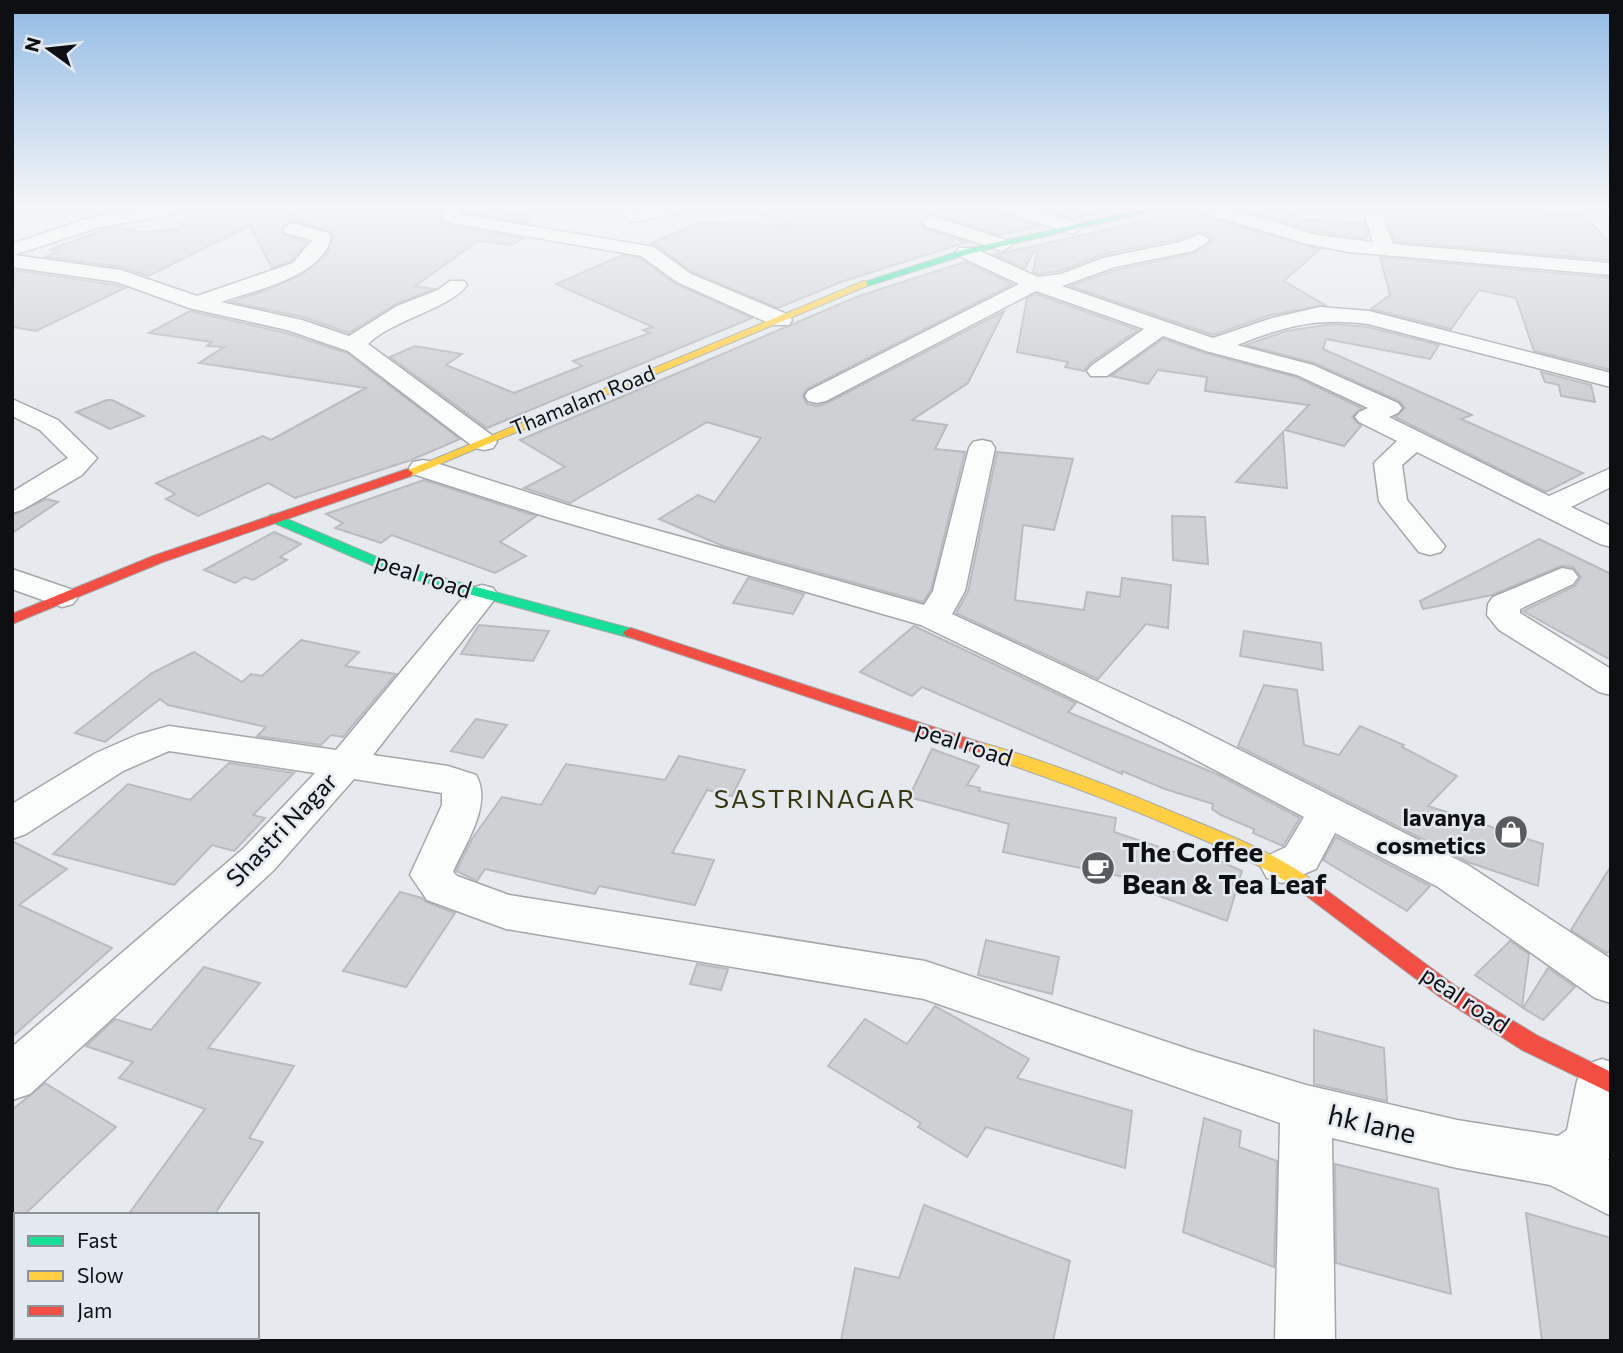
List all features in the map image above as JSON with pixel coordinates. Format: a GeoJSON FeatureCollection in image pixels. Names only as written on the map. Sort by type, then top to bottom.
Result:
{"type":"FeatureCollection","features":[{"type":"Feature","properties":{"kind":"street"},"geometry":{"type":"LineString","coordinates":[[86,271],[121,276],[197,303],[294,325],[356,346],[484,442]]}},
{"type":"Feature","properties":{"kind":"street"},"geometry":{"type":"LineString","coordinates":[[197,303],[288,271]]}},
{"type":"Feature","properties":{"kind":"street"},"geometry":{"type":"LineString","coordinates":[[675,271],[684,278],[781,320]]}},
{"type":"Feature","properties":{"kind":"street","name":"Thamalam Road"},"geometry":{"type":"LineString","coordinates":[[12,620],[62,597],[423,468],[850,289],[906,271]]}},
{"type":"Feature","properties":{"kind":"street"},"geometry":{"type":"LineString","coordinates":[[1007,271],[1035,284],[1214,346],[1305,370],[1389,408],[1368,417],[1611,538]]}},
{"type":"Feature","properties":{"kind":"street"},"geometry":{"type":"LineString","coordinates":[[817,396],[1035,284],[1065,280],[1087,271]]}},
{"type":"Feature","properties":{"kind":"street"},"geometry":{"type":"LineString","coordinates":[[356,346],[358,339],[405,311],[445,294],[457,285]]}},
{"type":"Feature","properties":{"kind":"street"},"geometry":{"type":"LineString","coordinates":[[1214,346],[1240,335],[1322,314],[1349,315],[1611,380]]}},
{"type":"Feature","properties":{"kind":"street"},"geometry":{"type":"LineString","coordinates":[[1099,371],[1161,327]]}},
{"type":"Feature","properties":{"kind":"street"},"geometry":{"type":"LineString","coordinates":[[12,406],[50,425],[83,458],[72,469],[12,504]]}},
{"type":"Feature","properties":{"kind":"street"},"geometry":{"type":"LineString","coordinates":[[1414,440],[1388,463],[1393,500],[1430,546]]}},
{"type":"Feature","properties":{"kind":"street"},"geometry":{"type":"LineString","coordinates":[[933,618],[949,591],[982,448]]}},
{"type":"Feature","properties":{"kind":"street"},"geometry":{"type":"LineString","coordinates":[[423,468],[557,511],[933,618],[1175,733],[1453,876],[1611,984]]}},
{"type":"Feature","properties":{"kind":"street"},"geometry":{"type":"LineString","coordinates":[[1549,507],[1611,476]]}},
{"type":"Feature","properties":{"kind":"street","name":"peal road"},"geometry":{"type":"LineString","coordinates":[[275,519],[393,569],[632,633],[1064,776],[1167,817],[1282,867],[1447,991],[1530,1043],[1606,1082]]}},
{"type":"Feature","properties":{"kind":"street"},"geometry":{"type":"LineString","coordinates":[[1562,577],[1504,604],[1503,614],[1511,623],[1611,684]]}},
{"type":"Feature","properties":{"kind":"street"},"geometry":{"type":"LineString","coordinates":[[12,578],[62,597]]}},
{"type":"Feature","properties":{"kind":"street"},"geometry":{"type":"LineString","coordinates":[[345,764],[482,595]]}},
{"type":"Feature","properties":{"kind":"street","name":"Shastri Nagar"},"geometry":{"type":"LineString","coordinates":[[12,824],[61,792],[147,743],[169,738],[345,764]]}},
{"type":"Feature","properties":{"kind":"street"},"geometry":{"type":"LineString","coordinates":[[345,764],[448,780],[462,785],[462,805],[431,875],[442,888],[506,912],[925,980],[1194,1073],[1306,1108]]}},
{"type":"Feature","properties":{"kind":"street","name":"Shastri Nagar"},"geometry":{"type":"LineString","coordinates":[[12,1078],[258,860],[345,764]]}},
{"type":"Feature","properties":{"kind":"street"},"geometry":{"type":"LineString","coordinates":[[1282,867],[1301,858],[1327,811]]}},
{"type":"Feature","properties":{"kind":"street"},"geometry":{"type":"LineString","coordinates":[[1558,1161],[1578,1155],[1591,1142],[1606,1082]]}},
{"type":"Feature","properties":{"kind":"street","name":"hk lane"},"geometry":{"type":"LineString","coordinates":[[1305,1341],[1306,1108],[1457,1144],[1558,1161],[1611,1190]]}},
{"type":"Feature","properties":{"kind":"building"},"geometry":{"type":"Polygon","coordinates":[[[14,271],[125,288],[36,331],[12,327],[14,271]]]}},
{"type":"Feature","properties":{"kind":"building"},"geometry":{"type":"Polygon","coordinates":[[[133,271],[158,271],[148,276],[133,271]]]}},
{"type":"Feature","properties":{"kind":"building"},"geometry":{"type":"Polygon","coordinates":[[[306,271],[436,271],[415,286],[434,289],[396,304],[349,333],[303,317],[231,302],[306,271]]]}},
{"type":"Feature","properties":{"kind":"building"},"geometry":{"type":"Polygon","coordinates":[[[586,271],[658,271],[676,284],[752,318],[487,428],[390,357],[415,346],[462,354],[446,365],[514,393],[582,366],[573,361],[650,333],[643,330],[653,327],[556,284],[586,271]]]}},
{"type":"Feature","properties":{"kind":"building"},"geometry":{"type":"Polygon","coordinates":[[[691,271],[875,271],[778,308],[691,271]]]}},
{"type":"Feature","properties":{"kind":"building"},"geometry":{"type":"Polygon","coordinates":[[[937,271],[985,271],[1013,284],[807,389],[803,395],[807,404],[818,406],[827,403],[1004,311],[968,383],[912,420],[947,425],[935,449],[965,452],[931,590],[923,602],[723,546],[659,519],[698,495],[715,502],[761,438],[707,422],[570,503],[524,488],[565,467],[520,440],[859,296],[937,271]]]}},
{"type":"Feature","properties":{"kind":"building"},"geometry":{"type":"Polygon","coordinates":[[[1033,271],[1059,271],[1038,274],[1033,271]]]}},
{"type":"Feature","properties":{"kind":"building"},"geometry":{"type":"Polygon","coordinates":[[[1113,271],[1295,271],[1284,281],[1325,305],[1271,315],[1213,335],[1070,286],[1113,271]]]}},
{"type":"Feature","properties":{"kind":"building"},"geometry":{"type":"Polygon","coordinates":[[[1384,271],[1536,271],[1611,278],[1611,370],[1534,351],[1516,298],[1479,290],[1451,329],[1371,309],[1390,295],[1384,271]]]}},
{"type":"Feature","properties":{"kind":"building"},"geometry":{"type":"Polygon","coordinates":[[[1036,294],[1138,330],[1089,364],[1084,371],[1065,367],[1068,362],[1017,352],[1027,298],[1036,294]]]}},
{"type":"Feature","properties":{"kind":"building"},"geometry":{"type":"Polygon","coordinates":[[[190,311],[286,333],[347,353],[460,439],[411,460],[295,498],[268,483],[198,516],[166,499],[175,494],[156,483],[263,436],[271,440],[366,388],[199,363],[224,347],[207,346],[212,342],[149,333],[190,311]]]}},
{"type":"Feature","properties":{"kind":"building"},"geometry":{"type":"Polygon","coordinates":[[[1332,324],[1368,327],[1439,345],[1430,359],[1326,339],[1323,349],[1472,415],[1461,419],[1583,473],[1546,492],[1395,417],[1405,408],[1399,401],[1314,363],[1246,345],[1286,331],[1332,324]]]}},
{"type":"Feature","properties":{"kind":"building"},"geometry":{"type":"Polygon","coordinates":[[[1163,339],[1296,377],[1362,408],[1352,417],[1361,426],[1344,446],[1285,430],[1309,405],[1205,391],[1207,377],[1158,370],[1148,384],[1111,376],[1163,339]]]}},
{"type":"Feature","properties":{"kind":"building"},"geometry":{"type":"Polygon","coordinates":[[[1541,372],[1591,385],[1595,402],[1561,396],[1559,385],[1545,382],[1541,372]]]}},
{"type":"Feature","properties":{"kind":"building"},"geometry":{"type":"Polygon","coordinates":[[[107,400],[144,416],[110,429],[76,412],[107,400]]]}},
{"type":"Feature","properties":{"kind":"building"},"geometry":{"type":"Polygon","coordinates":[[[1283,432],[1287,488],[1236,482],[1283,432]]]}},
{"type":"Feature","properties":{"kind":"building"},"geometry":{"type":"Polygon","coordinates":[[[997,452],[1073,459],[1054,530],[1023,525],[1015,600],[1084,610],[1087,592],[1120,597],[1122,578],[1171,585],[1168,628],[1146,624],[1098,679],[956,613],[968,592],[997,452]]]}},
{"type":"Feature","properties":{"kind":"building"},"geometry":{"type":"Polygon","coordinates":[[[424,480],[536,516],[500,542],[526,556],[495,573],[392,535],[381,543],[335,528],[343,523],[326,514],[424,480]]]}},
{"type":"Feature","properties":{"kind":"building"},"geometry":{"type":"Polygon","coordinates":[[[46,499],[58,502],[12,533],[12,515],[46,499]]]}},
{"type":"Feature","properties":{"kind":"building"},"geometry":{"type":"Polygon","coordinates":[[[1172,516],[1205,517],[1208,564],[1173,560],[1172,516]]]}},
{"type":"Feature","properties":{"kind":"building"},"geometry":{"type":"Polygon","coordinates":[[[274,532],[301,544],[280,557],[287,560],[253,580],[245,577],[235,583],[204,570],[274,532]]]}},
{"type":"Feature","properties":{"kind":"building"},"geometry":{"type":"Polygon","coordinates":[[[1539,539],[1611,574],[1611,660],[1523,611],[1575,586],[1581,577],[1573,567],[1561,566],[1492,595],[1423,609],[1420,601],[1539,539]]]}},
{"type":"Feature","properties":{"kind":"building"},"geometry":{"type":"Polygon","coordinates":[[[748,578],[804,594],[793,614],[733,603],[748,578]]]}},
{"type":"Feature","properties":{"kind":"building"},"geometry":{"type":"Polygon","coordinates":[[[479,625],[549,631],[533,661],[461,654],[479,625]]]}},
{"type":"Feature","properties":{"kind":"building"},"geometry":{"type":"Polygon","coordinates":[[[914,626],[1076,703],[1068,712],[1219,775],[1300,818],[1283,846],[1253,833],[1254,829],[1221,815],[1212,809],[1213,804],[1165,789],[1122,771],[1122,774],[922,687],[912,696],[860,672],[914,626]]]}},
{"type":"Feature","properties":{"kind":"building"},"geometry":{"type":"Polygon","coordinates":[[[1244,631],[1321,643],[1323,670],[1240,656],[1244,631]]]}},
{"type":"Feature","properties":{"kind":"building"},"geometry":{"type":"Polygon","coordinates":[[[301,640],[359,652],[345,666],[396,674],[343,737],[331,735],[321,745],[257,736],[266,727],[168,705],[160,699],[105,742],[75,733],[152,673],[194,652],[242,682],[251,674],[262,676],[301,640]]]}},
{"type":"Feature","properties":{"kind":"building"},"geometry":{"type":"Polygon","coordinates":[[[1264,685],[1297,690],[1304,745],[1339,755],[1360,726],[1404,745],[1402,747],[1457,776],[1428,806],[1543,844],[1538,886],[1468,862],[1238,746],[1264,685]]]}},
{"type":"Feature","properties":{"kind":"building"},"geometry":{"type":"Polygon","coordinates":[[[476,719],[507,725],[483,758],[451,751],[476,719]]]}},
{"type":"Feature","properties":{"kind":"building"},"geometry":{"type":"Polygon","coordinates":[[[932,749],[979,766],[967,785],[980,788],[979,791],[1116,818],[1114,832],[1198,860],[1202,853],[1242,871],[1227,921],[1140,889],[1144,881],[1003,852],[1009,824],[909,797],[932,749]]]}},
{"type":"Feature","properties":{"kind":"building"},"geometry":{"type":"Polygon","coordinates":[[[679,756],[745,770],[732,796],[707,790],[672,853],[714,860],[695,905],[599,886],[595,894],[485,869],[477,881],[456,871],[472,839],[502,797],[541,805],[566,764],[665,780],[679,756]]]}},
{"type":"Feature","properties":{"kind":"building"},"geometry":{"type":"Polygon","coordinates":[[[229,763],[294,773],[253,815],[265,818],[234,851],[212,845],[174,885],[53,854],[128,784],[190,800],[229,763]]]}},
{"type":"Feature","properties":{"kind":"building"},"geometry":{"type":"Polygon","coordinates":[[[1336,837],[1430,886],[1407,911],[1323,860],[1336,837]]]}},
{"type":"Feature","properties":{"kind":"building"},"geometry":{"type":"Polygon","coordinates":[[[12,841],[67,869],[19,905],[112,948],[12,1037],[12,841]]]}},
{"type":"Feature","properties":{"kind":"building"},"geometry":{"type":"Polygon","coordinates":[[[1611,866],[1611,950],[1607,953],[1571,930],[1611,866]]]}},
{"type":"Feature","properties":{"kind":"building"},"geometry":{"type":"Polygon","coordinates":[[[400,892],[422,898],[455,913],[406,987],[343,971],[400,892]]]}},
{"type":"Feature","properties":{"kind":"building"},"geometry":{"type":"Polygon","coordinates":[[[986,940],[1059,957],[1052,994],[978,975],[986,940]]]}},
{"type":"Feature","properties":{"kind":"building"},"geometry":{"type":"Polygon","coordinates":[[[1510,941],[1529,954],[1522,1007],[1475,975],[1510,941]]]}},
{"type":"Feature","properties":{"kind":"building"},"geometry":{"type":"Polygon","coordinates":[[[697,964],[728,969],[721,990],[690,984],[697,964]]]}},
{"type":"Feature","properties":{"kind":"building"},"geometry":{"type":"Polygon","coordinates":[[[204,967],[260,983],[208,1048],[294,1066],[249,1138],[263,1142],[215,1213],[129,1213],[205,1109],[119,1078],[133,1062],[86,1046],[115,1019],[151,1030],[204,967]]]}},
{"type":"Feature","properties":{"kind":"building"},"geometry":{"type":"Polygon","coordinates":[[[1548,968],[1575,987],[1543,1020],[1523,1008],[1548,968]]]}},
{"type":"Feature","properties":{"kind":"building"},"geometry":{"type":"Polygon","coordinates":[[[935,1006],[1029,1059],[1017,1078],[1132,1111],[1125,1168],[986,1127],[967,1157],[918,1127],[921,1123],[828,1066],[865,1019],[907,1044],[935,1006]]]}},
{"type":"Feature","properties":{"kind":"building"},"geometry":{"type":"Polygon","coordinates":[[[1314,1030],[1384,1048],[1387,1101],[1314,1084],[1314,1030]]]}},
{"type":"Feature","properties":{"kind":"building"},"geometry":{"type":"Polygon","coordinates":[[[45,1083],[116,1127],[26,1213],[14,1213],[12,1226],[12,1110],[45,1083]]]}},
{"type":"Feature","properties":{"kind":"building"},"geometry":{"type":"Polygon","coordinates":[[[1204,1118],[1241,1131],[1239,1147],[1277,1161],[1274,1267],[1183,1232],[1204,1118]]]}},
{"type":"Feature","properties":{"kind":"building"},"geometry":{"type":"Polygon","coordinates":[[[1335,1164],[1438,1189],[1451,1294],[1336,1263],[1335,1164]]]}},
{"type":"Feature","properties":{"kind":"building"},"geometry":{"type":"Polygon","coordinates":[[[924,1205],[1070,1261],[1053,1341],[841,1341],[855,1268],[899,1278],[924,1205]]]}},
{"type":"Feature","properties":{"kind":"building"},"geometry":{"type":"Polygon","coordinates":[[[1526,1213],[1611,1238],[1611,1341],[1542,1341],[1526,1213]]]}},
{"type":"Feature","properties":{"kind":"traffic: fast"},"geometry":{"type":"LineString","coordinates":[[864,284],[905,271]]}},
{"type":"Feature","properties":{"kind":"traffic: fast"},"geometry":{"type":"LineString","coordinates":[[275,518],[393,569],[631,633]]}},
{"type":"Feature","properties":{"kind":"traffic: slow"},"geometry":{"type":"LineString","coordinates":[[407,473],[864,284]]}},
{"type":"Feature","properties":{"kind":"traffic: slow"},"geometry":{"type":"LineString","coordinates":[[979,748],[1092,787],[1176,820],[1256,856],[1307,886]]}},
{"type":"Feature","properties":{"kind":"traffic: jam"},"geometry":{"type":"LineString","coordinates":[[12,620],[158,559],[407,473]]}},
{"type":"Feature","properties":{"kind":"traffic: jam"},"geometry":{"type":"LineString","coordinates":[[631,633],[979,748]]}},
{"type":"Feature","properties":{"kind":"traffic: jam"},"geometry":{"type":"LineString","coordinates":[[1307,886],[1447,991],[1530,1043],[1611,1083]]}},
{"type":"Feature","properties":{"kind":"place","name":"lavanya cosmetics"},"geometry":{"type":"Point","coordinates":[1511,832]}},
{"type":"Feature","properties":{"kind":"place","name":"The Coffee Bean & Tea Leaf"},"geometry":{"type":"Point","coordinates":[1098,868]}},
{"type":"Feature","properties":{"kind":"district","name":"SASTRINAGAR"},"geometry":{"type":"Point","coordinates":[815,799]}}]}
